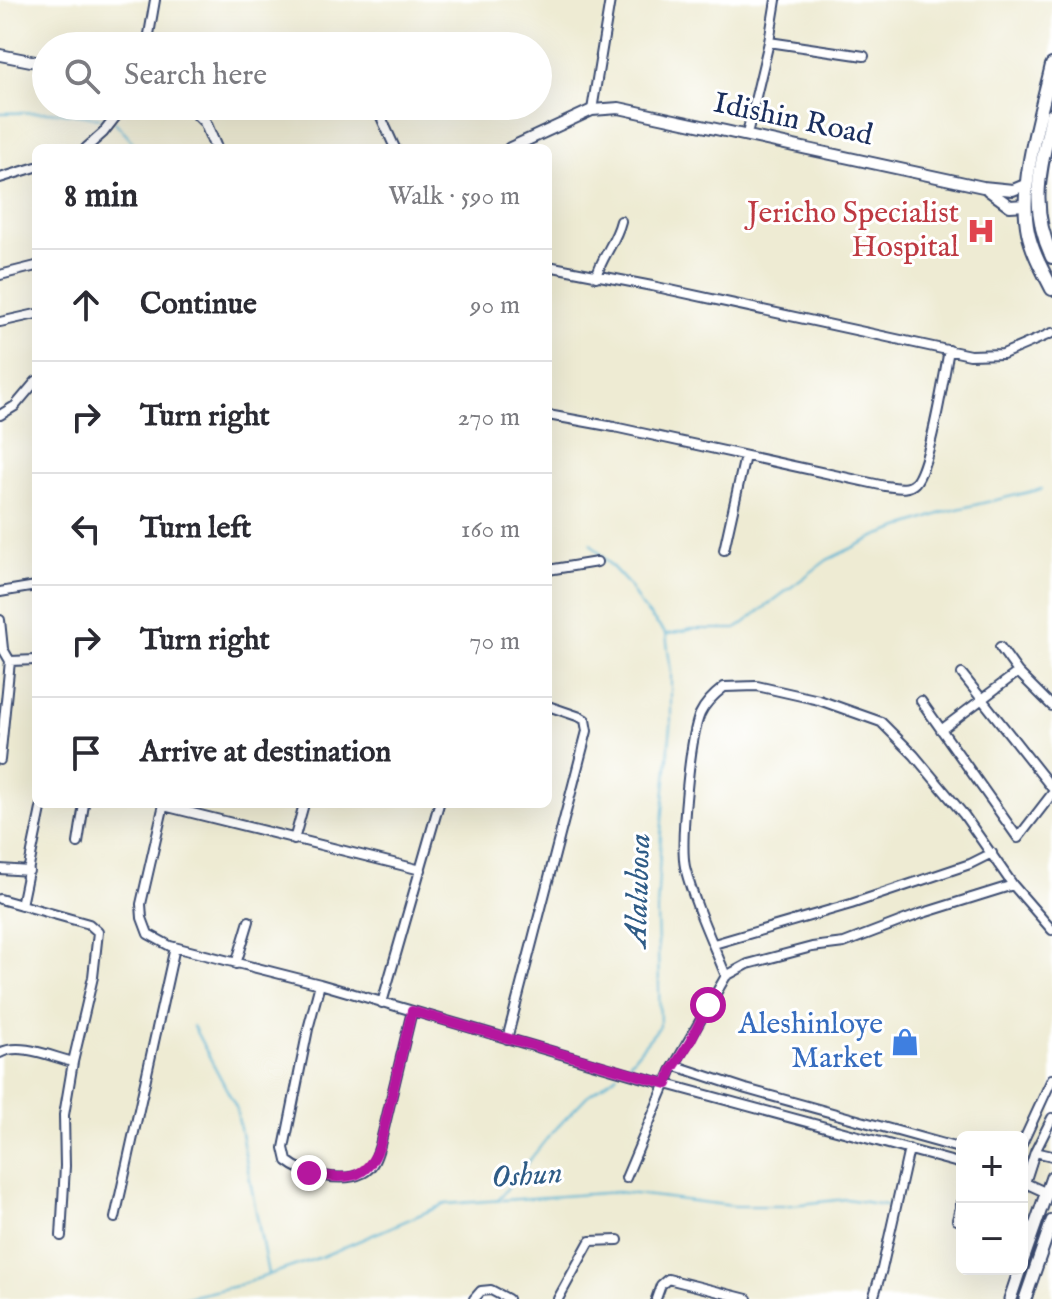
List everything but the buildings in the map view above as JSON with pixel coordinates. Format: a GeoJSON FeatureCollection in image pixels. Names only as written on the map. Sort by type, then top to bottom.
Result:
{"type":"FeatureCollection","features":[{"type":"Feature","properties":{"kind":"main road"},"geometry":{"type":"LineString","coordinates":[[1052,65],[1025,205],[1029,239],[1052,289]]}},
{"type":"Feature","properties":{"kind":"main road"},"geometry":{"type":"LineString","coordinates":[[1052,115],[1037,208],[1041,230],[1052,257]]}},
{"type":"Feature","properties":{"kind":"main road"},"geometry":{"type":"LineString","coordinates":[[1028,1246],[1052,1177]]}},
{"type":"Feature","properties":{"kind":"main road"},"geometry":{"type":"LineString","coordinates":[[1025,1299],[1052,1221]]}},
{"type":"Feature","properties":{"kind":"main road"},"geometry":{"type":"LineString","coordinates":[[1010,1299],[1018,1275]]}},
{"type":"Feature","properties":{"kind":"street"},"geometry":{"type":"LineString","coordinates":[[149,32],[155,0]]}},
{"type":"Feature","properties":{"kind":"street"},"geometry":{"type":"LineString","coordinates":[[747,134],[776,0]]}},
{"type":"Feature","properties":{"kind":"street"},"geometry":{"type":"LineString","coordinates":[[519,144],[592,110],[606,1]]}},
{"type":"Feature","properties":{"kind":"street"},"geometry":{"type":"LineString","coordinates":[[769,42],[864,56]]}},
{"type":"Feature","properties":{"kind":"street"},"geometry":{"type":"LineString","coordinates":[[0,55],[32,61]]}},
{"type":"Feature","properties":{"kind":"street","name":"Idishin Road"},"geometry":{"type":"LineString","coordinates":[[592,110],[633,110],[983,187]]}},
{"type":"Feature","properties":{"kind":"street"},"geometry":{"type":"LineString","coordinates":[[91,144],[113,120]]}},
{"type":"Feature","properties":{"kind":"street"},"geometry":{"type":"LineString","coordinates":[[203,120],[214,144]]}},
{"type":"Feature","properties":{"kind":"street"},"geometry":{"type":"LineString","coordinates":[[382,120],[393,144]]}},
{"type":"Feature","properties":{"kind":"street"},"geometry":{"type":"LineString","coordinates":[[0,178],[32,168]]}},
{"type":"Feature","properties":{"kind":"street"},"geometry":{"type":"LineString","coordinates":[[983,187],[1013,190],[1027,184]]}},
{"type":"Feature","properties":{"kind":"street"},"geometry":{"type":"LineString","coordinates":[[983,187],[1000,196],[1010,206],[1025,205]]}},
{"type":"Feature","properties":{"kind":"street"},"geometry":{"type":"LineString","coordinates":[[596,277],[603,258],[615,241],[621,221]]}},
{"type":"Feature","properties":{"kind":"street"},"geometry":{"type":"LineString","coordinates":[[0,275],[32,267]]}},
{"type":"Feature","properties":{"kind":"street"},"geometry":{"type":"LineString","coordinates":[[552,267],[970,355],[992,356],[1011,351],[1052,333]]}},
{"type":"Feature","properties":{"kind":"street"},"geometry":{"type":"LineString","coordinates":[[0,322],[32,315]]}},
{"type":"Feature","properties":{"kind":"street"},"geometry":{"type":"LineString","coordinates":[[552,416],[885,486],[911,486],[917,480],[925,458],[949,350]]}},
{"type":"Feature","properties":{"kind":"street"},"geometry":{"type":"LineString","coordinates":[[0,415],[21,400],[32,386]]}},
{"type":"Feature","properties":{"kind":"street"},"geometry":{"type":"LineString","coordinates":[[724,550],[745,456]]}},
{"type":"Feature","properties":{"kind":"street"},"geometry":{"type":"LineString","coordinates":[[552,569],[597,562]]}},
{"type":"Feature","properties":{"kind":"street"},"geometry":{"type":"LineString","coordinates":[[0,592],[32,587]]}},
{"type":"Feature","properties":{"kind":"street"},"geometry":{"type":"LineString","coordinates":[[0,620],[3,649],[10,661],[0,760]]}},
{"type":"Feature","properties":{"kind":"street"},"geometry":{"type":"LineString","coordinates":[[1000,647],[1018,672],[1052,706]]}},
{"type":"Feature","properties":{"kind":"street"},"geometry":{"type":"LineString","coordinates":[[10,661],[32,660]]}},
{"type":"Feature","properties":{"kind":"street"},"geometry":{"type":"LineString","coordinates":[[941,730],[1018,672]]}},
{"type":"Feature","properties":{"kind":"street"},"geometry":{"type":"LineString","coordinates":[[921,701],[1018,838],[1052,791],[962,674]]}},
{"type":"Feature","properties":{"kind":"street"},"geometry":{"type":"LineString","coordinates":[[726,976],[692,887],[683,843],[695,728],[701,710],[724,687],[757,686],[830,704],[881,722],[914,755],[964,815],[1013,885],[1052,930]]}},
{"type":"Feature","properties":{"kind":"street"},"geometry":{"type":"LineString","coordinates":[[507,1039],[587,731],[585,720],[552,707]]}},
{"type":"Feature","properties":{"kind":"street"},"geometry":{"type":"LineString","coordinates":[[21,905],[41,808]]}},
{"type":"Feature","properties":{"kind":"street"},"geometry":{"type":"LineString","coordinates":[[78,843],[83,808]]}},
{"type":"Feature","properties":{"kind":"street"},"geometry":{"type":"LineString","coordinates":[[163,808],[141,911],[148,934],[175,947],[320,984],[667,1084],[956,1162]]}},
{"type":"Feature","properties":{"kind":"street"},"geometry":{"type":"LineString","coordinates":[[175,808],[421,870]]}},
{"type":"Feature","properties":{"kind":"street"},"geometry":{"type":"LineString","coordinates":[[294,840],[303,808]]}},
{"type":"Feature","properties":{"kind":"street"},"geometry":{"type":"LineString","coordinates":[[382,1003],[438,808]]}},
{"type":"Feature","properties":{"kind":"street"},"geometry":{"type":"LineString","coordinates":[[714,944],[851,904],[970,864],[992,853]]}},
{"type":"Feature","properties":{"kind":"street"},"geometry":{"type":"LineString","coordinates":[[0,869],[29,871]]}},
{"type":"Feature","properties":{"kind":"street"},"geometry":{"type":"LineString","coordinates":[[626,1178],[671,1071],[726,976],[748,964],[859,938],[920,914],[1013,885]]}},
{"type":"Feature","properties":{"kind":"street"},"geometry":{"type":"LineString","coordinates":[[0,899],[89,924],[98,932],[90,993],[64,1115],[61,1236]]}},
{"type":"Feature","properties":{"kind":"street"},"geometry":{"type":"LineString","coordinates":[[236,964],[249,921]]}},
{"type":"Feature","properties":{"kind":"street"},"geometry":{"type":"LineString","coordinates":[[115,1218],[175,947]]}},
{"type":"Feature","properties":{"kind":"street"},"geometry":{"type":"LineString","coordinates":[[320,984],[284,1148],[287,1161],[309,1173],[346,1176],[365,1172],[372,1166],[380,1145],[412,1011]]}},
{"type":"Feature","properties":{"kind":"street"},"geometry":{"type":"LineString","coordinates":[[0,1053],[12,1049],[23,1050],[73,1062]]}},
{"type":"Feature","properties":{"kind":"street"},"geometry":{"type":"LineString","coordinates":[[676,1066],[956,1147]]}},
{"type":"Feature","properties":{"kind":"street"},"geometry":{"type":"LineString","coordinates":[[1028,1131],[1052,1079]]}},
{"type":"Feature","properties":{"kind":"street"},"geometry":{"type":"LineString","coordinates":[[1028,1172],[1052,1118]]}},
{"type":"Feature","properties":{"kind":"street"},"geometry":{"type":"LineString","coordinates":[[873,1299],[909,1149]]}},
{"type":"Feature","properties":{"kind":"street"},"geometry":{"type":"LineString","coordinates":[[1035,1152],[1052,1156]]}},
{"type":"Feature","properties":{"kind":"street"},"geometry":{"type":"LineString","coordinates":[[1028,1185],[1047,1193]]}},
{"type":"Feature","properties":{"kind":"street"},"geometry":{"type":"LineString","coordinates":[[1052,1232],[1049,1239],[1052,1246]]}},
{"type":"Feature","properties":{"kind":"street"},"geometry":{"type":"LineString","coordinates":[[558,1299],[590,1241],[618,1240]]}},
{"type":"Feature","properties":{"kind":"street"},"geometry":{"type":"LineString","coordinates":[[656,1299],[664,1281],[673,1279],[747,1299]]}},
{"type":"Feature","properties":{"kind":"street"},"geometry":{"type":"LineString","coordinates":[[474,1299],[481,1291],[491,1290],[508,1299]]}},
{"type":"Feature","properties":{"kind":"waterway"},"geometry":{"type":"LineString","coordinates":[[0,113],[32,112]]}},
{"type":"Feature","properties":{"kind":"waterway"},"geometry":{"type":"LineString","coordinates":[[115,122],[134,144]]}},
{"type":"Feature","properties":{"kind":"waterway"},"geometry":{"type":"LineString","coordinates":[[668,634],[693,629],[736,629],[827,560],[877,536],[945,512],[1042,489]]}},
{"type":"Feature","properties":{"kind":"waterway","name":"Alalubosa"},"geometry":{"type":"LineString","coordinates":[[590,543],[628,584],[641,606],[666,634],[671,672],[671,725],[657,912],[660,1026],[625,1068]]}},
{"type":"Feature","properties":{"kind":"waterway"},"geometry":{"type":"LineString","coordinates":[[193,1026],[236,1107],[268,1274]]}},
{"type":"Feature","properties":{"kind":"waterway","name":"Alalubosa"},"geometry":{"type":"LineString","coordinates":[[497,1201],[548,1137],[587,1096],[617,1075]]}},
{"type":"Feature","properties":{"kind":"waterway","name":"Oshun"},"geometry":{"type":"LineString","coordinates":[[180,1299],[236,1286],[321,1257],[445,1204],[618,1192],[734,1206],[783,1206],[846,1199],[892,1206]]}},
{"type":"Feature","properties":{"kind":"place","name":"Jericho Specialist Hospital"},"geometry":{"type":"Point","coordinates":[981,231]}},
{"type":"Feature","properties":{"kind":"place","name":"Aleshinloye Market"},"geometry":{"type":"Point","coordinates":[905,1042]}},
{"type":"Feature","properties":{"kind":"route"},"geometry":{"type":"LineString","coordinates":[[309,1173],[346,1176],[360,1174],[372,1166],[380,1145],[412,1011],[667,1084],[671,1071],[708,1005]]}}]}
